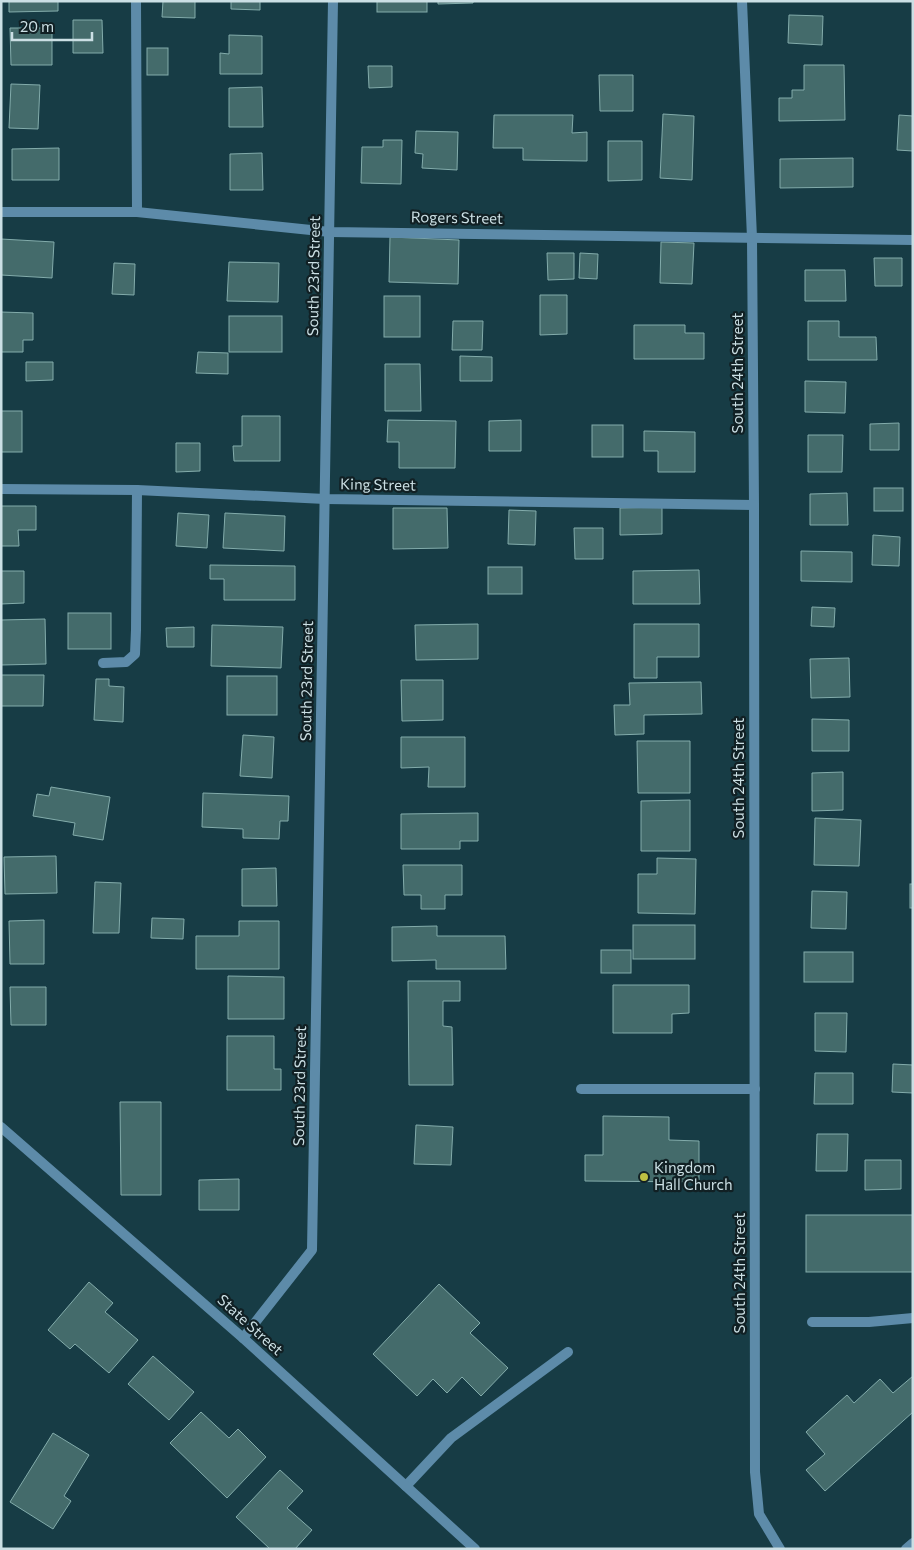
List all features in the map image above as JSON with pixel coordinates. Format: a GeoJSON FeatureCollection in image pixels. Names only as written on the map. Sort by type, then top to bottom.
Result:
{"type":"FeatureCollection","features":[{"type":"Feature","properties":{"kind":"street"},"geometry":{"type":"LineString","coordinates":[[136,1],[137,212]]}},
{"type":"Feature","properties":{"kind":"street","name":"South 23rd Street"},"geometry":{"type":"LineString","coordinates":[[243,1338],[312,1250],[333,1]]}},
{"type":"Feature","properties":{"kind":"street","name":"South 24th Street"},"geometry":{"type":"LineString","coordinates":[[742,1],[752,238],[755,1472],[759,1514],[780,1549]]}},
{"type":"Feature","properties":{"kind":"street","name":"Rogers Street"},"geometry":{"type":"LineString","coordinates":[[1,212],[137,212],[330,232],[913,240]]}},
{"type":"Feature","properties":{"kind":"street","name":"King Street"},"geometry":{"type":"LineString","coordinates":[[1,489],[136,490],[325,499],[754,505]]}},
{"type":"Feature","properties":{"kind":"street"},"geometry":{"type":"LineString","coordinates":[[103,663],[126,662],[135,654],[136,490]]}},
{"type":"Feature","properties":{"kind":"street"},"geometry":{"type":"LineString","coordinates":[[581,1089],[754,1089]]}},
{"type":"Feature","properties":{"kind":"street","name":"State Street"},"geometry":{"type":"LineString","coordinates":[[1,1127],[243,1338],[475,1549]]}},
{"type":"Feature","properties":{"kind":"street"},"geometry":{"type":"LineString","coordinates":[[812,1322],[869,1322],[913,1318]]}},
{"type":"Feature","properties":{"kind":"street"},"geometry":{"type":"LineString","coordinates":[[406,1486],[451,1438],[568,1352]]}},
{"type":"Feature","properties":{"kind":"street"},"geometry":{"type":"LineString","coordinates":[[906,1549],[913,1543]]}},
{"type":"Feature","properties":{"kind":"building"},"geometry":{"type":"Polygon","coordinates":[[[9,1],[58,1],[58,11],[9,12],[9,1]]]}},
{"type":"Feature","properties":{"kind":"building"},"geometry":{"type":"Polygon","coordinates":[[[163,1],[195,1],[195,18],[162,17],[163,1]]]}},
{"type":"Feature","properties":{"kind":"building"},"geometry":{"type":"Polygon","coordinates":[[[231,1],[260,1],[260,10],[231,9],[231,1]]]}},
{"type":"Feature","properties":{"kind":"building"},"geometry":{"type":"Polygon","coordinates":[[[377,1],[427,1],[427,12],[377,12],[377,1]]]}},
{"type":"Feature","properties":{"kind":"building"},"geometry":{"type":"Polygon","coordinates":[[[438,1],[473,1],[473,3],[438,4],[438,1]]]}},
{"type":"Feature","properties":{"kind":"building"},"geometry":{"type":"Polygon","coordinates":[[[789,15],[823,16],[822,45],[788,43],[789,15]]]}},
{"type":"Feature","properties":{"kind":"building"},"geometry":{"type":"Polygon","coordinates":[[[73,20],[102,20],[103,53],[73,53],[73,20]]]}},
{"type":"Feature","properties":{"kind":"building"},"geometry":{"type":"Polygon","coordinates":[[[10,28],[52,28],[52,65],[11,65],[10,28]]]}},
{"type":"Feature","properties":{"kind":"building"},"geometry":{"type":"Polygon","coordinates":[[[229,35],[262,36],[262,74],[220,74],[220,53],[229,54],[229,35]]]}},
{"type":"Feature","properties":{"kind":"building"},"geometry":{"type":"Polygon","coordinates":[[[147,48],[168,48],[168,75],[147,75],[147,48]]]}},
{"type":"Feature","properties":{"kind":"building"},"geometry":{"type":"Polygon","coordinates":[[[804,65],[844,65],[845,120],[779,121],[779,98],[792,98],[792,90],[804,90],[804,65]]]}},
{"type":"Feature","properties":{"kind":"building"},"geometry":{"type":"Polygon","coordinates":[[[368,66],[392,66],[392,87],[369,88],[368,66]]]}},
{"type":"Feature","properties":{"kind":"building"},"geometry":{"type":"Polygon","coordinates":[[[599,75],[633,75],[633,111],[600,111],[599,75]]]}},
{"type":"Feature","properties":{"kind":"building"},"geometry":{"type":"Polygon","coordinates":[[[11,84],[40,85],[38,129],[9,128],[11,84]]]}},
{"type":"Feature","properties":{"kind":"building"},"geometry":{"type":"Polygon","coordinates":[[[262,87],[263,127],[229,127],[229,88],[262,87]]]}},
{"type":"Feature","properties":{"kind":"building"},"geometry":{"type":"Polygon","coordinates":[[[663,114],[694,116],[692,180],[660,178],[663,114]]]}},
{"type":"Feature","properties":{"kind":"building"},"geometry":{"type":"Polygon","coordinates":[[[494,115],[573,115],[572,133],[587,132],[587,161],[523,160],[523,148],[493,148],[494,115]]]}},
{"type":"Feature","properties":{"kind":"building"},"geometry":{"type":"Polygon","coordinates":[[[899,115],[913,116],[913,151],[897,150],[899,115]]]}},
{"type":"Feature","properties":{"kind":"building"},"geometry":{"type":"Polygon","coordinates":[[[416,131],[458,132],[457,170],[422,168],[423,154],[415,153],[416,131]]]}},
{"type":"Feature","properties":{"kind":"building"},"geometry":{"type":"Polygon","coordinates":[[[383,140],[402,140],[401,184],[361,183],[362,147],[383,147],[383,140]]]}},
{"type":"Feature","properties":{"kind":"building"},"geometry":{"type":"Polygon","coordinates":[[[608,141],[642,141],[642,180],[608,181],[608,141]]]}},
{"type":"Feature","properties":{"kind":"building"},"geometry":{"type":"Polygon","coordinates":[[[59,148],[59,180],[12,180],[12,149],[59,148]]]}},
{"type":"Feature","properties":{"kind":"building"},"geometry":{"type":"Polygon","coordinates":[[[262,153],[263,190],[230,190],[230,154],[262,153]]]}},
{"type":"Feature","properties":{"kind":"building"},"geometry":{"type":"Polygon","coordinates":[[[853,158],[853,187],[780,188],[780,159],[853,158]]]}},
{"type":"Feature","properties":{"kind":"building"},"geometry":{"type":"Polygon","coordinates":[[[390,237],[459,240],[458,284],[389,282],[390,237]]]}},
{"type":"Feature","properties":{"kind":"building"},"geometry":{"type":"Polygon","coordinates":[[[1,239],[54,242],[52,278],[1,275],[1,239]]]}},
{"type":"Feature","properties":{"kind":"building"},"geometry":{"type":"Polygon","coordinates":[[[661,242],[694,243],[692,284],[660,283],[661,242]]]}},
{"type":"Feature","properties":{"kind":"building"},"geometry":{"type":"Polygon","coordinates":[[[547,253],[574,253],[574,279],[548,280],[547,253]]]}},
{"type":"Feature","properties":{"kind":"building"},"geometry":{"type":"Polygon","coordinates":[[[580,253],[598,254],[597,279],[579,278],[580,253]]]}},
{"type":"Feature","properties":{"kind":"building"},"geometry":{"type":"Polygon","coordinates":[[[874,258],[902,258],[902,286],[875,286],[874,258]]]}},
{"type":"Feature","properties":{"kind":"building"},"geometry":{"type":"Polygon","coordinates":[[[229,262],[279,263],[278,302],[227,301],[229,262]]]}},
{"type":"Feature","properties":{"kind":"building"},"geometry":{"type":"Polygon","coordinates":[[[114,263],[135,264],[134,295],[112,294],[114,263]]]}},
{"type":"Feature","properties":{"kind":"building"},"geometry":{"type":"Polygon","coordinates":[[[805,270],[845,270],[846,301],[805,301],[805,270]]]}},
{"type":"Feature","properties":{"kind":"building"},"geometry":{"type":"Polygon","coordinates":[[[540,295],[567,295],[567,334],[540,335],[540,295]]]}},
{"type":"Feature","properties":{"kind":"building"},"geometry":{"type":"Polygon","coordinates":[[[384,296],[420,296],[420,337],[384,337],[384,296]]]}},
{"type":"Feature","properties":{"kind":"building"},"geometry":{"type":"Polygon","coordinates":[[[1,312],[33,313],[33,340],[23,340],[23,352],[1,352],[1,312]]]}},
{"type":"Feature","properties":{"kind":"building"},"geometry":{"type":"Polygon","coordinates":[[[229,316],[282,316],[282,352],[229,352],[229,316]]]}},
{"type":"Feature","properties":{"kind":"building"},"geometry":{"type":"Polygon","coordinates":[[[453,321],[483,321],[482,350],[452,350],[453,321]]]}},
{"type":"Feature","properties":{"kind":"building"},"geometry":{"type":"Polygon","coordinates":[[[808,321],[839,321],[839,337],[876,337],[877,360],[808,360],[808,321]]]}},
{"type":"Feature","properties":{"kind":"building"},"geometry":{"type":"Polygon","coordinates":[[[634,325],[685,325],[685,333],[704,333],[704,359],[634,359],[634,325]]]}},
{"type":"Feature","properties":{"kind":"building"},"geometry":{"type":"Polygon","coordinates":[[[198,352],[228,353],[228,374],[196,373],[198,352]]]}},
{"type":"Feature","properties":{"kind":"building"},"geometry":{"type":"Polygon","coordinates":[[[460,356],[492,357],[492,381],[460,381],[460,356]]]}},
{"type":"Feature","properties":{"kind":"building"},"geometry":{"type":"Polygon","coordinates":[[[26,362],[53,362],[53,380],[26,381],[26,362]]]}},
{"type":"Feature","properties":{"kind":"building"},"geometry":{"type":"Polygon","coordinates":[[[385,364],[420,364],[421,411],[385,411],[385,364]]]}},
{"type":"Feature","properties":{"kind":"building"},"geometry":{"type":"Polygon","coordinates":[[[805,381],[846,382],[845,413],[805,412],[805,381]]]}},
{"type":"Feature","properties":{"kind":"building"},"geometry":{"type":"Polygon","coordinates":[[[1,411],[22,411],[22,452],[1,452],[1,411]]]}},
{"type":"Feature","properties":{"kind":"building"},"geometry":{"type":"Polygon","coordinates":[[[242,416],[280,416],[280,461],[234,461],[233,446],[242,446],[242,416]]]}},
{"type":"Feature","properties":{"kind":"building"},"geometry":{"type":"Polygon","coordinates":[[[388,420],[456,421],[455,468],[399,468],[399,442],[387,442],[388,420]]]}},
{"type":"Feature","properties":{"kind":"building"},"geometry":{"type":"Polygon","coordinates":[[[521,420],[521,451],[489,451],[489,421],[521,420]]]}},
{"type":"Feature","properties":{"kind":"building"},"geometry":{"type":"Polygon","coordinates":[[[899,423],[899,450],[870,450],[870,424],[899,423]]]}},
{"type":"Feature","properties":{"kind":"building"},"geometry":{"type":"Polygon","coordinates":[[[592,425],[623,425],[623,457],[592,457],[592,425]]]}},
{"type":"Feature","properties":{"kind":"building"},"geometry":{"type":"Polygon","coordinates":[[[644,431],[695,432],[695,472],[658,472],[658,451],[644,451],[644,431]]]}},
{"type":"Feature","properties":{"kind":"building"},"geometry":{"type":"Polygon","coordinates":[[[808,435],[843,435],[842,472],[808,472],[808,435]]]}},
{"type":"Feature","properties":{"kind":"building"},"geometry":{"type":"Polygon","coordinates":[[[176,443],[200,443],[200,471],[176,472],[176,443]]]}},
{"type":"Feature","properties":{"kind":"building"},"geometry":{"type":"Polygon","coordinates":[[[874,488],[903,488],[903,511],[874,511],[874,488]]]}},
{"type":"Feature","properties":{"kind":"building"},"geometry":{"type":"Polygon","coordinates":[[[847,493],[848,525],[810,525],[810,494],[847,493]]]}},
{"type":"Feature","properties":{"kind":"building"},"geometry":{"type":"Polygon","coordinates":[[[1,506],[36,506],[36,530],[18,530],[19,546],[1,546],[1,506]]]}},
{"type":"Feature","properties":{"kind":"building"},"geometry":{"type":"Polygon","coordinates":[[[662,507],[662,534],[620,535],[620,508],[662,507]]]}},
{"type":"Feature","properties":{"kind":"building"},"geometry":{"type":"Polygon","coordinates":[[[393,508],[447,508],[448,548],[393,549],[393,508]]]}},
{"type":"Feature","properties":{"kind":"building"},"geometry":{"type":"Polygon","coordinates":[[[509,510],[536,511],[535,545],[508,544],[509,510]]]}},
{"type":"Feature","properties":{"kind":"building"},"geometry":{"type":"Polygon","coordinates":[[[178,513],[209,515],[207,548],[176,546],[178,513]]]}},
{"type":"Feature","properties":{"kind":"building"},"geometry":{"type":"Polygon","coordinates":[[[225,513],[285,516],[284,551],[223,548],[225,513]]]}},
{"type":"Feature","properties":{"kind":"building"},"geometry":{"type":"Polygon","coordinates":[[[574,528],[603,528],[603,559],[575,559],[574,528]]]}},
{"type":"Feature","properties":{"kind":"building"},"geometry":{"type":"Polygon","coordinates":[[[873,535],[900,537],[899,566],[872,565],[873,535]]]}},
{"type":"Feature","properties":{"kind":"building"},"geometry":{"type":"Polygon","coordinates":[[[801,551],[852,552],[852,582],[801,581],[801,551]]]}},
{"type":"Feature","properties":{"kind":"building"},"geometry":{"type":"Polygon","coordinates":[[[210,565],[295,566],[295,600],[224,600],[224,579],[210,579],[210,565]]]}},
{"type":"Feature","properties":{"kind":"building"},"geometry":{"type":"Polygon","coordinates":[[[488,567],[522,567],[522,594],[488,594],[488,567]]]}},
{"type":"Feature","properties":{"kind":"building"},"geometry":{"type":"Polygon","coordinates":[[[699,570],[700,604],[633,604],[633,571],[699,570]]]}},
{"type":"Feature","properties":{"kind":"building"},"geometry":{"type":"Polygon","coordinates":[[[1,571],[24,571],[24,603],[1,604],[1,571]]]}},
{"type":"Feature","properties":{"kind":"building"},"geometry":{"type":"Polygon","coordinates":[[[812,607],[835,608],[834,627],[811,626],[812,607]]]}},
{"type":"Feature","properties":{"kind":"building"},"geometry":{"type":"Polygon","coordinates":[[[68,613],[111,613],[111,649],[68,649],[68,613]]]}},
{"type":"Feature","properties":{"kind":"building"},"geometry":{"type":"Polygon","coordinates":[[[45,619],[46,664],[1,665],[1,620],[45,619]]]}},
{"type":"Feature","properties":{"kind":"building"},"geometry":{"type":"Polygon","coordinates":[[[478,624],[478,659],[416,660],[415,625],[478,624]]]}},
{"type":"Feature","properties":{"kind":"building"},"geometry":{"type":"Polygon","coordinates":[[[634,624],[699,624],[699,657],[657,657],[657,678],[634,678],[634,624]]]}},
{"type":"Feature","properties":{"kind":"building"},"geometry":{"type":"Polygon","coordinates":[[[212,625],[283,627],[281,668],[211,666],[212,625]]]}},
{"type":"Feature","properties":{"kind":"building"},"geometry":{"type":"Polygon","coordinates":[[[194,627],[194,647],[167,647],[166,628],[194,627]]]}},
{"type":"Feature","properties":{"kind":"building"},"geometry":{"type":"Polygon","coordinates":[[[849,658],[850,697],[811,698],[810,659],[849,658]]]}},
{"type":"Feature","properties":{"kind":"building"},"geometry":{"type":"Polygon","coordinates":[[[1,675],[44,675],[43,706],[1,706],[1,675]]]}},
{"type":"Feature","properties":{"kind":"building"},"geometry":{"type":"Polygon","coordinates":[[[227,676],[277,676],[277,715],[227,715],[227,676]]]}},
{"type":"Feature","properties":{"kind":"building"},"geometry":{"type":"Polygon","coordinates":[[[96,679],[109,679],[109,686],[124,687],[123,722],[94,720],[96,679]]]}},
{"type":"Feature","properties":{"kind":"building"},"geometry":{"type":"Polygon","coordinates":[[[401,680],[443,680],[443,720],[402,721],[401,680]]]}},
{"type":"Feature","properties":{"kind":"building"},"geometry":{"type":"Polygon","coordinates":[[[701,682],[702,714],[644,715],[644,734],[615,735],[614,705],[630,705],[629,683],[701,682]]]}},
{"type":"Feature","properties":{"kind":"building"},"geometry":{"type":"Polygon","coordinates":[[[812,719],[849,720],[849,751],[812,751],[812,719]]]}},
{"type":"Feature","properties":{"kind":"building"},"geometry":{"type":"Polygon","coordinates":[[[243,735],[274,737],[272,778],[240,776],[243,735]]]}},
{"type":"Feature","properties":{"kind":"building"},"geometry":{"type":"Polygon","coordinates":[[[401,737],[465,737],[465,787],[428,787],[429,767],[401,768],[401,737]]]}},
{"type":"Feature","properties":{"kind":"building"},"geometry":{"type":"Polygon","coordinates":[[[637,741],[690,741],[690,793],[638,793],[637,741]]]}},
{"type":"Feature","properties":{"kind":"building"},"geometry":{"type":"Polygon","coordinates":[[[843,772],[843,810],[812,811],[812,773],[843,772]]]}},
{"type":"Feature","properties":{"kind":"building"},"geometry":{"type":"Polygon","coordinates":[[[51,787],[110,797],[103,840],[73,835],[75,823],[33,816],[37,794],[49,796],[51,787]]]}},
{"type":"Feature","properties":{"kind":"building"},"geometry":{"type":"Polygon","coordinates":[[[203,793],[289,796],[288,821],[280,821],[279,839],[243,838],[243,829],[202,827],[203,793]]]}},
{"type":"Feature","properties":{"kind":"building"},"geometry":{"type":"Polygon","coordinates":[[[690,800],[690,851],[641,851],[641,801],[690,800]]]}},
{"type":"Feature","properties":{"kind":"building"},"geometry":{"type":"Polygon","coordinates":[[[478,813],[478,841],[460,841],[460,849],[401,849],[401,814],[478,813]]]}},
{"type":"Feature","properties":{"kind":"building"},"geometry":{"type":"Polygon","coordinates":[[[815,818],[861,820],[859,866],[814,865],[815,818]]]}},
{"type":"Feature","properties":{"kind":"building"},"geometry":{"type":"Polygon","coordinates":[[[56,856],[57,893],[5,894],[4,857],[56,856]]]}},
{"type":"Feature","properties":{"kind":"building"},"geometry":{"type":"Polygon","coordinates":[[[657,858],[696,859],[695,914],[638,913],[638,874],[657,874],[657,858]]]}},
{"type":"Feature","properties":{"kind":"building"},"geometry":{"type":"Polygon","coordinates":[[[403,865],[462,865],[462,895],[445,895],[445,909],[421,909],[421,895],[404,895],[403,865]]]}},
{"type":"Feature","properties":{"kind":"building"},"geometry":{"type":"Polygon","coordinates":[[[276,868],[277,906],[242,906],[242,869],[276,868]]]}},
{"type":"Feature","properties":{"kind":"building"},"geometry":{"type":"Polygon","coordinates":[[[95,882],[121,883],[119,933],[93,933],[95,882]]]}},
{"type":"Feature","properties":{"kind":"building"},"geometry":{"type":"Polygon","coordinates":[[[910,884],[913,884],[913,908],[910,908],[910,884]]]}},
{"type":"Feature","properties":{"kind":"building"},"geometry":{"type":"Polygon","coordinates":[[[812,891],[847,892],[846,929],[811,928],[812,891]]]}},
{"type":"Feature","properties":{"kind":"building"},"geometry":{"type":"Polygon","coordinates":[[[152,918],[184,919],[183,939],[151,938],[152,918]]]}},
{"type":"Feature","properties":{"kind":"building"},"geometry":{"type":"Polygon","coordinates":[[[44,920],[44,964],[10,964],[9,921],[44,920]]]}},
{"type":"Feature","properties":{"kind":"building"},"geometry":{"type":"Polygon","coordinates":[[[239,921],[279,921],[279,969],[196,969],[196,936],[239,936],[239,921]]]}},
{"type":"Feature","properties":{"kind":"building"},"geometry":{"type":"Polygon","coordinates":[[[633,925],[695,925],[695,959],[633,959],[633,925]]]}},
{"type":"Feature","properties":{"kind":"building"},"geometry":{"type":"Polygon","coordinates":[[[437,926],[437,936],[505,936],[506,969],[436,969],[436,960],[392,961],[392,927],[437,926]]]}},
{"type":"Feature","properties":{"kind":"building"},"geometry":{"type":"Polygon","coordinates":[[[601,950],[631,950],[631,973],[601,973],[601,950]]]}},
{"type":"Feature","properties":{"kind":"building"},"geometry":{"type":"Polygon","coordinates":[[[804,952],[853,952],[853,982],[804,982],[804,952]]]}},
{"type":"Feature","properties":{"kind":"building"},"geometry":{"type":"Polygon","coordinates":[[[228,976],[284,977],[284,1019],[228,1019],[228,976]]]}},
{"type":"Feature","properties":{"kind":"building"},"geometry":{"type":"Polygon","coordinates":[[[408,981],[460,981],[460,1001],[443,1001],[443,1026],[452,1027],[453,1085],[409,1085],[408,981]]]}},
{"type":"Feature","properties":{"kind":"building"},"geometry":{"type":"Polygon","coordinates":[[[613,985],[689,985],[689,1013],[672,1014],[672,1033],[613,1033],[613,985]]]}},
{"type":"Feature","properties":{"kind":"building"},"geometry":{"type":"Polygon","coordinates":[[[10,987],[46,987],[46,1025],[11,1025],[10,987]]]}},
{"type":"Feature","properties":{"kind":"building"},"geometry":{"type":"Polygon","coordinates":[[[815,1013],[847,1013],[846,1052],[815,1051],[815,1013]]]}},
{"type":"Feature","properties":{"kind":"building"},"geometry":{"type":"Polygon","coordinates":[[[227,1036],[274,1036],[274,1069],[281,1069],[281,1090],[227,1090],[227,1036]]]}},
{"type":"Feature","properties":{"kind":"building"},"geometry":{"type":"Polygon","coordinates":[[[893,1064],[913,1065],[913,1093],[892,1092],[893,1064]]]}},
{"type":"Feature","properties":{"kind":"building"},"geometry":{"type":"Polygon","coordinates":[[[815,1073],[853,1073],[853,1104],[814,1104],[815,1073]]]}},
{"type":"Feature","properties":{"kind":"building"},"geometry":{"type":"Polygon","coordinates":[[[120,1102],[161,1102],[161,1195],[121,1195],[120,1102]]]}},
{"type":"Feature","properties":{"kind":"building"},"geometry":{"type":"Polygon","coordinates":[[[603,1116],[669,1117],[669,1140],[699,1141],[699,1182],[585,1181],[585,1155],[603,1155],[603,1116]]]}},
{"type":"Feature","properties":{"kind":"building"},"geometry":{"type":"Polygon","coordinates":[[[416,1125],[453,1127],[451,1165],[414,1164],[416,1125]]]}},
{"type":"Feature","properties":{"kind":"building"},"geometry":{"type":"Polygon","coordinates":[[[817,1134],[848,1134],[847,1171],[816,1171],[817,1134]]]}},
{"type":"Feature","properties":{"kind":"building"},"geometry":{"type":"Polygon","coordinates":[[[865,1160],[901,1160],[901,1189],[865,1190],[865,1160]]]}},
{"type":"Feature","properties":{"kind":"building"},"geometry":{"type":"Polygon","coordinates":[[[239,1179],[239,1210],[199,1210],[199,1180],[239,1179]]]}},
{"type":"Feature","properties":{"kind":"building"},"geometry":{"type":"Polygon","coordinates":[[[806,1215],[913,1215],[913,1272],[806,1272],[806,1215]]]}},
{"type":"Feature","properties":{"kind":"building"},"geometry":{"type":"Polygon","coordinates":[[[89,1282],[113,1303],[105,1312],[138,1340],[109,1373],[75,1344],[70,1349],[48,1330],[89,1282]]]}},
{"type":"Feature","properties":{"kind":"building"},"geometry":{"type":"Polygon","coordinates":[[[439,1284],[480,1323],[470,1333],[508,1368],[481,1396],[462,1377],[447,1393],[433,1379],[417,1396],[373,1354],[439,1284]]]}},
{"type":"Feature","properties":{"kind":"building"},"geometry":{"type":"Polygon","coordinates":[[[153,1356],[194,1392],[169,1420],[128,1384],[153,1356]]]}},
{"type":"Feature","properties":{"kind":"building"},"geometry":{"type":"Polygon","coordinates":[[[913,1376],[913,1412],[825,1491],[806,1470],[825,1454],[806,1432],[847,1395],[854,1403],[880,1379],[893,1393],[913,1376]]]}},
{"type":"Feature","properties":{"kind":"building"},"geometry":{"type":"Polygon","coordinates":[[[201,1412],[229,1438],[238,1429],[266,1457],[227,1498],[170,1443],[201,1412]]]}},
{"type":"Feature","properties":{"kind":"building"},"geometry":{"type":"Polygon","coordinates":[[[53,1433],[89,1455],[64,1496],[71,1501],[53,1529],[10,1502],[53,1433]]]}},
{"type":"Feature","properties":{"kind":"building"},"geometry":{"type":"Polygon","coordinates":[[[280,1470],[303,1491],[287,1508],[312,1530],[295,1549],[270,1549],[236,1517],[280,1470]]]}},
{"type":"Feature","properties":{"kind":"place","name":"Kingdom Hall Church"},"geometry":{"type":"Point","coordinates":[644,1177]}}]}
